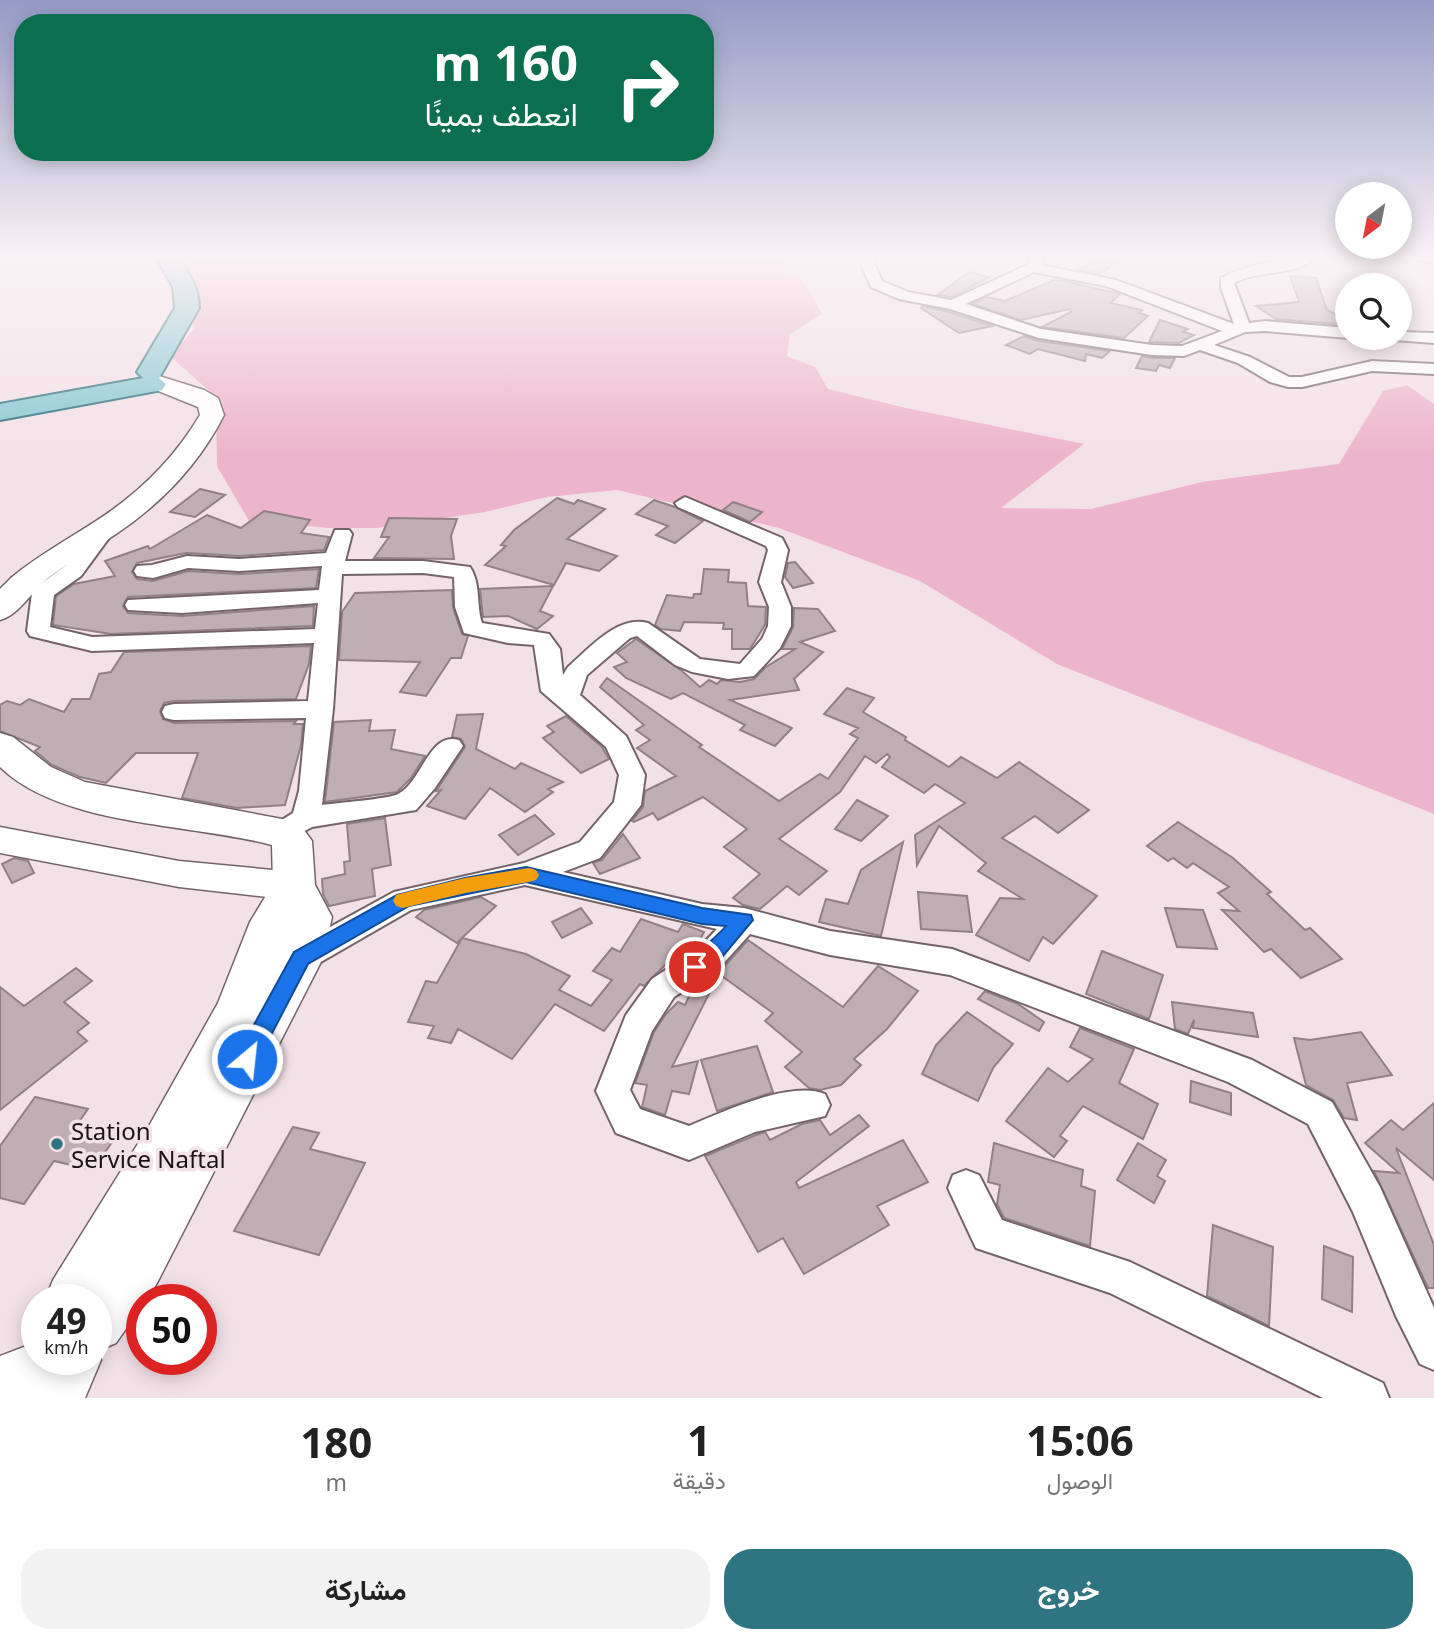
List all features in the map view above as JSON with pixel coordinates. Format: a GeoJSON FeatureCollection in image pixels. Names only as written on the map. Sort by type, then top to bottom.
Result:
{"type":"FeatureCollection","features":[{"type":"Feature","properties":{"kind":"main road"},"geometry":{"type":"LineString","coordinates":[[164,379],[182,322]]}},
{"type":"Feature","properties":{"kind":"main road"},"geometry":{"type":"LineString","coordinates":[[164,379],[194,322]]}},
{"type":"Feature","properties":{"kind":"main road"},"geometry":{"type":"LineString","coordinates":[[0,412],[164,379],[209,403],[212,415],[205,431],[187,455],[134,507],[22,582],[0,610]]}},
{"type":"Feature","properties":{"kind":"main road"},"geometry":{"type":"LineString","coordinates":[[0,746],[17,764],[42,782],[83,797],[294,825],[292,841],[295,886],[311,916],[301,958],[138,1264],[112,1301]]}},
{"type":"Feature","properties":{"kind":"main road"},"geometry":{"type":"LineString","coordinates":[[83,1284],[167,1143],[238,1010],[253,976],[271,922],[295,886]]}},
{"type":"Feature","properties":{"kind":"street"},"geometry":{"type":"LineString","coordinates":[[1007,322],[1040,333],[1152,350],[1184,351],[1238,329],[1265,326],[1335,331]]}},
{"type":"Feature","properties":{"kind":"street"},"geometry":{"type":"LineString","coordinates":[[1220,322],[1238,329]]}},
{"type":"Feature","properties":{"kind":"street"},"geometry":{"type":"LineString","coordinates":[[1238,329],[1239,322]]}},
{"type":"Feature","properties":{"kind":"street"},"geometry":{"type":"LineString","coordinates":[[1412,337],[1434,338]]}},
{"type":"Feature","properties":{"kind":"street"},"geometry":{"type":"LineString","coordinates":[[1200,345],[1244,360],[1288,382],[1302,382],[1372,366],[1434,369]]}},
{"type":"Feature","properties":{"kind":"street"},"geometry":{"type":"LineString","coordinates":[[577,709],[568,697],[576,671],[622,634],[640,628],[659,639],[678,657],[718,672],[746,671],[772,645],[780,626],[780,606],[771,586],[771,570],[778,550],[775,542],[685,503]]}},
{"type":"Feature","properties":{"kind":"street"},"geometry":{"type":"LineString","coordinates":[[107,527],[73,571],[43,593],[38,631],[92,644],[326,636]]}},
{"type":"Feature","properties":{"kind":"street"},"geometry":{"type":"LineString","coordinates":[[294,825],[312,791],[334,563],[342,534]]}},
{"type":"Feature","properties":{"kind":"street"},"geometry":{"type":"LineString","coordinates":[[145,571],[153,572],[187,562],[239,565],[334,563],[424,567],[463,572],[467,581],[466,607],[472,628],[508,636],[541,639],[548,649],[553,691],[617,742],[632,775],[627,805],[590,850],[526,874],[404,900],[301,958]]}},
{"type":"Feature","properties":{"kind":"street"},"geometry":{"type":"LineString","coordinates":[[136,605],[182,606],[331,596]]}},
{"type":"Feature","properties":{"kind":"street"},"geometry":{"type":"LineString","coordinates":[[174,712],[321,709]]}},
{"type":"Feature","properties":{"kind":"street"},"geometry":{"type":"LineString","coordinates":[[294,825],[406,803],[426,781],[450,746]]}},
{"type":"Feature","properties":{"kind":"street"},"geometry":{"type":"LineString","coordinates":[[0,840],[179,874],[295,886]]}},
{"type":"Feature","properties":{"kind":"street"},"geometry":{"type":"LineString","coordinates":[[526,874],[702,916],[744,920],[830,943],[952,962],[1240,1071],[1320,1113],[1367,1200],[1410,1302],[1432,1344]]}},
{"type":"Feature","properties":{"kind":"street"},"geometry":{"type":"LineString","coordinates":[[744,920],[710,957],[663,988],[638,1025],[613,1091],[628,1121],[689,1143],[752,1116],[813,1105]]}},
{"type":"Feature","properties":{"kind":"street"},"geometry":{"type":"LineString","coordinates":[[966,1188],[989,1235],[1116,1276],[1368,1398]]}},
{"type":"Feature","properties":{"kind":"shaded area"},"geometry":{"type":"Polygon","coordinates":[[[193,322],[809,322],[790,334],[787,356],[815,367],[828,389],[906,408],[1084,444],[1001,508],[1091,509],[1202,482],[1339,464],[1383,391],[1407,385],[1434,404],[1434,814],[1057,664],[920,581],[779,528],[617,490],[547,497],[485,512],[376,528],[329,528],[249,521],[217,466],[216,397],[170,356],[194,329],[193,322]]]}},
{"type":"Feature","properties":{"kind":"building"},"geometry":{"type":"Polygon","coordinates":[[[943,322],[980,322],[992,326],[959,333],[943,322]]]}},
{"type":"Feature","properties":{"kind":"building"},"geometry":{"type":"Polygon","coordinates":[[[1051,322],[1141,322],[1124,338],[1042,327],[1051,322]]]}},
{"type":"Feature","properties":{"kind":"building"},"geometry":{"type":"Polygon","coordinates":[[[1159,322],[1188,329],[1183,332],[1194,335],[1179,343],[1149,342],[1159,322]]]}},
{"type":"Feature","properties":{"kind":"building"},"geometry":{"type":"Polygon","coordinates":[[[1024,336],[1039,341],[1110,351],[1102,358],[1086,354],[1085,361],[1038,349],[1030,354],[1006,345],[1024,336]]]}},
{"type":"Feature","properties":{"kind":"building"},"geometry":{"type":"Polygon","coordinates":[[[1142,356],[1175,358],[1170,368],[1159,365],[1156,371],[1136,368],[1142,356]]]}},
{"type":"Feature","properties":{"kind":"building"},"geometry":{"type":"Polygon","coordinates":[[[200,489],[225,495],[195,517],[170,512],[200,489]]]}},
{"type":"Feature","properties":{"kind":"building"},"geometry":{"type":"Polygon","coordinates":[[[557,498],[574,504],[578,500],[605,509],[567,539],[617,556],[599,571],[566,563],[554,585],[485,565],[506,546],[501,545],[514,530],[557,498]]]}},
{"type":"Feature","properties":{"kind":"building"},"geometry":{"type":"Polygon","coordinates":[[[654,500],[703,521],[675,543],[656,535],[668,526],[636,514],[654,500]]]}},
{"type":"Feature","properties":{"kind":"building"},"geometry":{"type":"Polygon","coordinates":[[[733,502],[762,512],[750,522],[723,510],[733,502]]]}},
{"type":"Feature","properties":{"kind":"building"},"geometry":{"type":"Polygon","coordinates":[[[264,511],[310,520],[301,533],[329,537],[324,550],[239,556],[186,553],[137,563],[132,572],[137,579],[153,581],[188,571],[239,574],[319,569],[316,588],[128,597],[123,606],[128,613],[182,616],[314,606],[313,626],[111,634],[53,625],[56,596],[74,584],[115,576],[105,561],[148,546],[150,549],[207,515],[241,528],[264,511]]]}},
{"type":"Feature","properties":{"kind":"building"},"geometry":{"type":"Polygon","coordinates":[[[389,518],[457,519],[451,536],[454,559],[374,558],[389,537],[381,537],[389,518]]]}},
{"type":"Feature","properties":{"kind":"building"},"geometry":{"type":"Polygon","coordinates":[[[795,562],[813,583],[793,588],[785,577],[788,563],[795,562]]]}},
{"type":"Feature","properties":{"kind":"building"},"geometry":{"type":"Polygon","coordinates":[[[704,569],[729,570],[728,582],[746,583],[748,606],[766,607],[765,625],[750,649],[732,649],[732,629],[723,629],[724,623],[684,622],[680,631],[661,629],[655,625],[667,595],[693,598],[694,594],[701,594],[704,569]]]}},
{"type":"Feature","properties":{"kind":"building"},"geometry":{"type":"Polygon","coordinates":[[[553,586],[540,611],[553,616],[537,629],[508,616],[483,617],[480,589],[553,586]]]}},
{"type":"Feature","properties":{"kind":"building"},"geometry":{"type":"Polygon","coordinates":[[[452,590],[453,608],[462,634],[468,636],[461,658],[451,658],[426,696],[400,692],[420,662],[339,660],[342,612],[355,593],[452,590]]]}},
{"type":"Feature","properties":{"kind":"building"},"geometry":{"type":"Polygon","coordinates":[[[794,608],[818,609],[835,631],[800,642],[823,652],[794,679],[799,690],[730,700],[792,728],[775,746],[740,730],[745,725],[683,693],[671,699],[626,678],[614,667],[627,662],[617,653],[636,639],[700,687],[709,680],[717,684],[721,680],[740,682],[754,679],[766,667],[795,649],[782,649],[793,627],[794,608]]]}},
{"type":"Feature","properties":{"kind":"building"},"geometry":{"type":"Polygon","coordinates":[[[311,646],[309,664],[296,699],[174,701],[164,703],[160,711],[163,719],[174,723],[296,721],[294,724],[303,724],[301,745],[285,805],[237,808],[182,798],[198,753],[136,753],[106,783],[80,777],[52,765],[35,751],[40,747],[0,731],[0,705],[7,701],[20,705],[29,699],[64,712],[72,699],[90,699],[99,674],[111,672],[124,652],[311,646]]]}},
{"type":"Feature","properties":{"kind":"building"},"geometry":{"type":"Polygon","coordinates":[[[607,678],[702,745],[699,747],[779,801],[820,774],[828,779],[858,738],[850,734],[858,728],[824,714],[847,688],[874,698],[863,712],[906,737],[905,740],[949,767],[961,757],[997,778],[1019,762],[1089,810],[1058,833],[1035,816],[1002,838],[1097,896],[1053,944],[1043,937],[1029,961],[976,935],[1000,898],[1023,899],[978,871],[986,863],[939,826],[917,865],[915,835],[965,803],[935,784],[924,793],[882,767],[890,757],[887,754],[876,763],[865,756],[840,792],[779,839],[827,871],[799,895],[787,886],[760,909],[743,905],[733,898],[760,874],[724,847],[747,829],[703,797],[658,820],[653,813],[632,821],[643,807],[645,791],[676,776],[637,748],[650,740],[636,730],[644,725],[600,687],[607,678]]]}},
{"type":"Feature","properties":{"kind":"building"},"geometry":{"type":"Polygon","coordinates":[[[483,714],[476,749],[515,769],[521,763],[563,782],[548,789],[553,792],[525,812],[490,788],[465,819],[427,806],[441,790],[436,791],[465,747],[461,739],[452,737],[457,715],[483,714]]]}},
{"type":"Feature","properties":{"kind":"building"},"geometry":{"type":"Polygon","coordinates":[[[566,716],[602,747],[609,759],[581,773],[543,738],[554,732],[547,726],[566,716]]]}},
{"type":"Feature","properties":{"kind":"building"},"geometry":{"type":"Polygon","coordinates":[[[371,720],[369,731],[395,730],[391,749],[425,756],[411,778],[397,792],[325,802],[334,722],[371,720]]]}},
{"type":"Feature","properties":{"kind":"building"},"geometry":{"type":"Polygon","coordinates":[[[857,800],[888,816],[861,841],[835,829],[857,800]]]}},
{"type":"Feature","properties":{"kind":"building"},"geometry":{"type":"Polygon","coordinates":[[[535,815],[554,834],[518,855],[499,835],[535,815]]]}},
{"type":"Feature","properties":{"kind":"building"},"geometry":{"type":"Polygon","coordinates":[[[385,818],[391,865],[372,869],[375,896],[329,906],[323,894],[322,879],[345,874],[344,862],[350,861],[347,824],[385,818]]]}},
{"type":"Feature","properties":{"kind":"building"},"geometry":{"type":"Polygon","coordinates":[[[1178,822],[1233,858],[1271,892],[1267,894],[1305,930],[1310,928],[1342,959],[1301,978],[1271,949],[1264,952],[1222,910],[1239,911],[1218,893],[1229,887],[1193,863],[1187,868],[1173,858],[1168,861],[1147,846],[1178,822]]]}},
{"type":"Feature","properties":{"kind":"building"},"geometry":{"type":"Polygon","coordinates":[[[623,834],[640,858],[600,874],[593,863],[602,860],[623,834]]]}},
{"type":"Feature","properties":{"kind":"building"},"geometry":{"type":"Polygon","coordinates":[[[903,842],[881,936],[819,922],[826,899],[848,904],[861,870],[903,842]]]}},
{"type":"Feature","properties":{"kind":"building"},"geometry":{"type":"Polygon","coordinates":[[[14,858],[28,861],[34,873],[12,883],[2,864],[14,858]]]}},
{"type":"Feature","properties":{"kind":"building"},"geometry":{"type":"Polygon","coordinates":[[[918,892],[967,896],[972,932],[921,929],[918,892]]]}},
{"type":"Feature","properties":{"kind":"building"},"geometry":{"type":"Polygon","coordinates":[[[481,897],[496,906],[457,943],[416,917],[424,910],[481,897]]]}},
{"type":"Feature","properties":{"kind":"building"},"geometry":{"type":"Polygon","coordinates":[[[581,908],[592,923],[562,938],[552,922],[581,908]]]}},
{"type":"Feature","properties":{"kind":"building"},"geometry":{"type":"Polygon","coordinates":[[[1165,908],[1203,910],[1217,949],[1177,947],[1165,908]]]}},
{"type":"Feature","properties":{"kind":"building"},"geometry":{"type":"Polygon","coordinates":[[[641,919],[678,932],[683,924],[704,932],[696,947],[673,962],[670,960],[644,986],[640,984],[604,1031],[555,1004],[512,1059],[458,1029],[451,1043],[428,1038],[434,1026],[408,1022],[426,981],[437,983],[462,938],[526,954],[570,976],[559,990],[591,1006],[612,980],[593,971],[612,948],[620,952],[641,919]]]}},
{"type":"Feature","properties":{"kind":"building"},"geometry":{"type":"Polygon","coordinates":[[[748,940],[843,1007],[878,966],[918,991],[887,1029],[854,1059],[861,1065],[841,1085],[820,1090],[809,1088],[785,1067],[802,1052],[765,1021],[773,1013],[719,974],[672,1067],[698,1061],[689,1094],[672,1091],[665,1115],[642,1107],[647,1085],[635,1083],[654,1032],[678,1002],[685,1005],[693,988],[723,968],[748,940]]]}},
{"type":"Feature","properties":{"kind":"building"},"geometry":{"type":"Polygon","coordinates":[[[1102,951],[1163,975],[1149,1019],[1086,994],[1102,951]]]}},
{"type":"Feature","properties":{"kind":"building"},"geometry":{"type":"Polygon","coordinates":[[[76,968],[92,981],[64,1002],[89,1023],[77,1032],[87,1041],[0,1110],[0,987],[24,1006],[76,968]]]}},
{"type":"Feature","properties":{"kind":"building"},"geometry":{"type":"Polygon","coordinates":[[[985,991],[1018,1004],[1044,1022],[1039,1031],[978,999],[985,991]]]}},
{"type":"Feature","properties":{"kind":"building"},"geometry":{"type":"Polygon","coordinates":[[[1172,1002],[1253,1013],[1258,1037],[1193,1028],[1194,1020],[1188,1034],[1175,1029],[1172,1002]]]}},
{"type":"Feature","properties":{"kind":"building"},"geometry":{"type":"Polygon","coordinates":[[[967,1012],[1013,1044],[993,1068],[978,1101],[922,1074],[936,1045],[967,1012]]]}},
{"type":"Feature","properties":{"kind":"building"},"geometry":{"type":"Polygon","coordinates":[[[1080,1028],[1134,1049],[1119,1083],[1158,1104],[1143,1139],[1083,1106],[1060,1136],[1067,1141],[1054,1157],[1006,1121],[1048,1068],[1068,1082],[1093,1059],[1070,1047],[1080,1028]]]}},
{"type":"Feature","properties":{"kind":"building"},"geometry":{"type":"Polygon","coordinates":[[[1361,1032],[1392,1075],[1347,1083],[1357,1120],[1344,1118],[1333,1100],[1306,1085],[1294,1038],[1310,1040],[1361,1032]]]}},
{"type":"Feature","properties":{"kind":"building"},"geometry":{"type":"Polygon","coordinates":[[[757,1046],[773,1092],[717,1111],[701,1060],[757,1046]]]}},
{"type":"Feature","properties":{"kind":"building"},"geometry":{"type":"Polygon","coordinates":[[[1191,1081],[1231,1093],[1231,1115],[1190,1102],[1191,1081]]]}},
{"type":"Feature","properties":{"kind":"building"},"geometry":{"type":"Polygon","coordinates":[[[35,1097],[88,1109],[72,1132],[112,1142],[93,1170],[54,1161],[24,1204],[0,1198],[0,1146],[35,1097]]]}},
{"type":"Feature","properties":{"kind":"building"},"geometry":{"type":"Polygon","coordinates":[[[1434,1103],[1434,1180],[1396,1148],[1434,1245],[1434,1288],[1428,1288],[1374,1171],[1399,1173],[1365,1143],[1391,1120],[1403,1130],[1434,1103]]]}},
{"type":"Feature","properties":{"kind":"building"},"geometry":{"type":"Polygon","coordinates":[[[859,1115],[869,1126],[796,1182],[799,1188],[903,1140],[928,1182],[877,1206],[889,1225],[804,1274],[783,1238],[758,1252],[705,1156],[765,1132],[770,1140],[802,1124],[820,1120],[830,1135],[859,1115]]]}},
{"type":"Feature","properties":{"kind":"building"},"geometry":{"type":"Polygon","coordinates":[[[293,1127],[319,1133],[310,1149],[365,1163],[319,1255],[234,1231],[293,1127]]]}},
{"type":"Feature","properties":{"kind":"building"},"geometry":{"type":"Polygon","coordinates":[[[994,1143],[1083,1170],[1081,1186],[1095,1191],[1090,1246],[1004,1218],[997,1204],[1000,1185],[988,1182],[994,1143]]]}},
{"type":"Feature","properties":{"kind":"building"},"geometry":{"type":"Polygon","coordinates":[[[1138,1143],[1166,1160],[1157,1176],[1165,1181],[1154,1203],[1117,1180],[1138,1143]]]}},
{"type":"Feature","properties":{"kind":"building"},"geometry":{"type":"Polygon","coordinates":[[[1213,1225],[1273,1247],[1269,1326],[1207,1296],[1213,1225]]]}},
{"type":"Feature","properties":{"kind":"building"},"geometry":{"type":"Polygon","coordinates":[[[1324,1246],[1353,1257],[1352,1312],[1322,1299],[1324,1246]]]}},
{"type":"Feature","properties":{"kind":"slow traffic"},"geometry":{"type":"LineString","coordinates":[[403,901],[465,885],[529,875]]}},
{"type":"Feature","properties":{"kind":"place","name":"Station Service Naftal"},"geometry":{"type":"Point","coordinates":[57,1144]}},
{"type":"Feature","properties":{"kind":"route"},"geometry":{"type":"LineString","coordinates":[[247,1059],[301,958],[404,900],[465,885],[526,874],[702,916],[744,920],[710,957],[695,967]]}}]}
